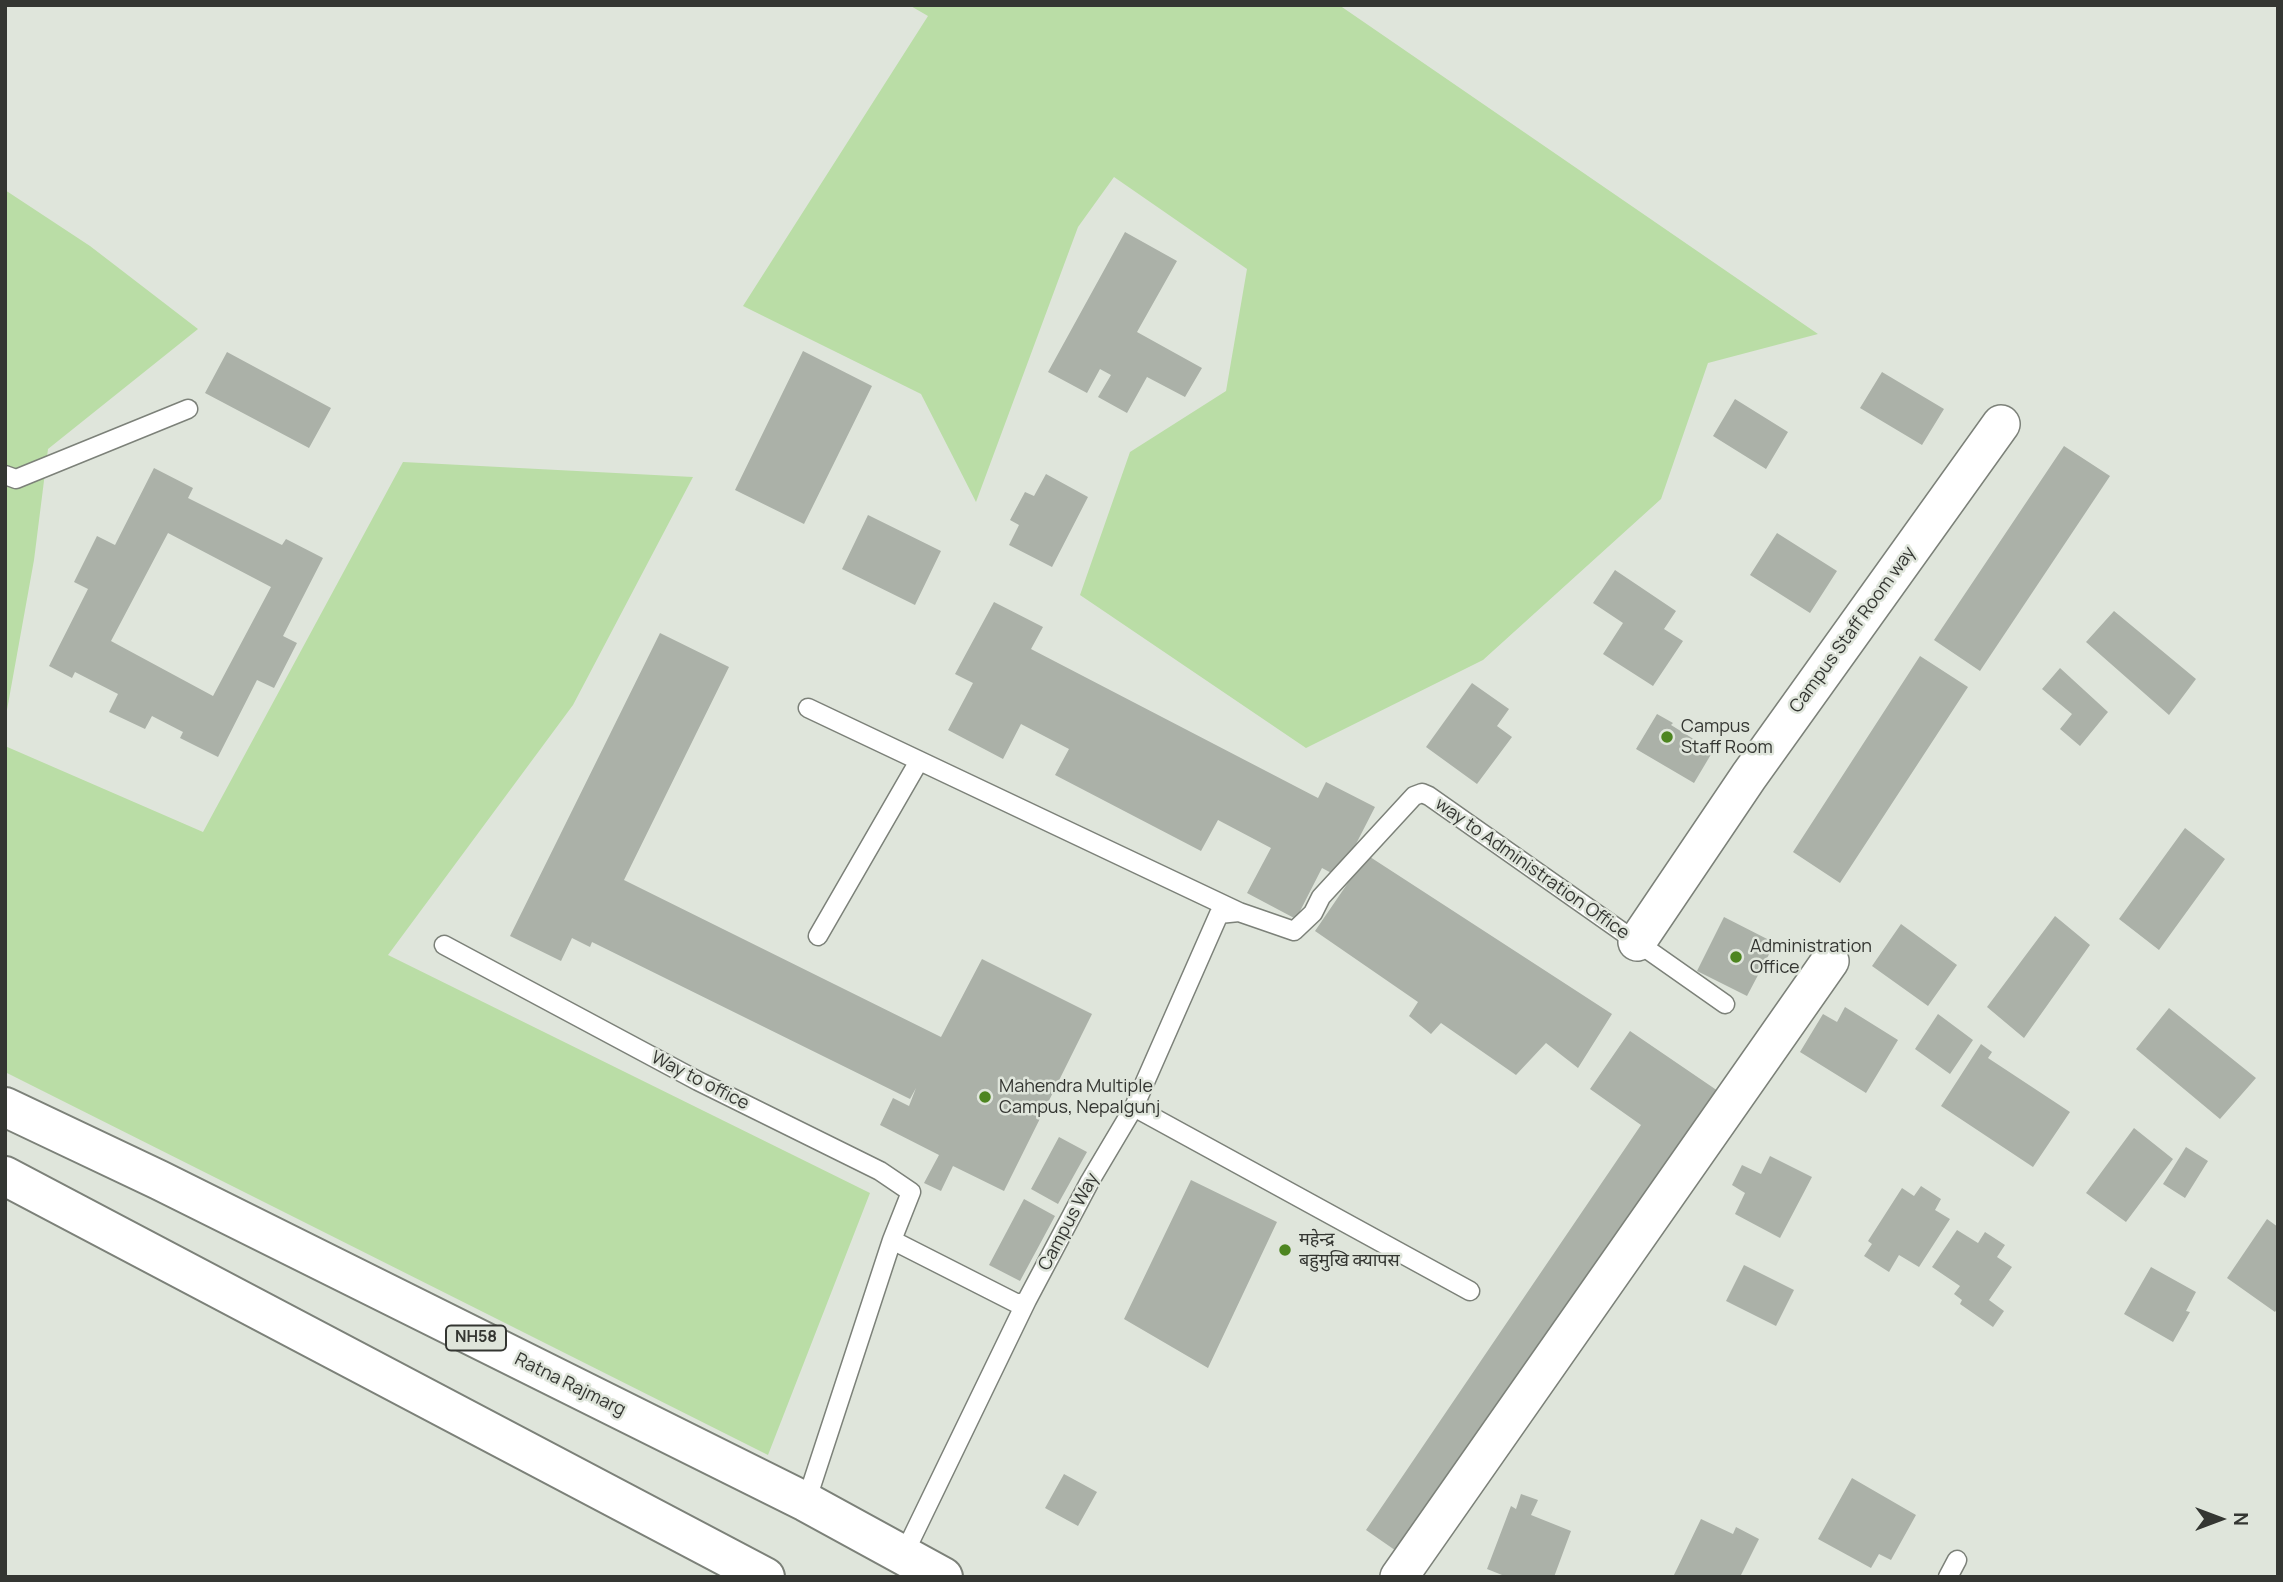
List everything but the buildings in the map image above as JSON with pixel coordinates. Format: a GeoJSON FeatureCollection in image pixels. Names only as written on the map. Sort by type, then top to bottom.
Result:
{"type":"FeatureCollection","features":[{"type":"Feature","properties":{"kind":"highway","name":"Ratna Rajmarg"},"geometry":{"type":"LineString","coordinates":[[5,1107],[159,1180],[806,1502],[943,1577]]}},
{"type":"Feature","properties":{"kind":"highway"},"geometry":{"type":"LineString","coordinates":[[5,1176],[765,1577]]}},
{"type":"Feature","properties":{"kind":"street","name":"Campus Staff Room way"},"geometry":{"type":"LineString","coordinates":[[1637,942],[1749,776],[2000,424]]}},
{"type":"Feature","properties":{"kind":"street"},"geometry":{"type":"LineString","coordinates":[[1399,1577],[1830,961]]}},
{"type":"Feature","properties":{"kind":"lane"},"geometry":{"type":"LineString","coordinates":[[5,475],[16,479],[188,410]]}},
{"type":"Feature","properties":{"kind":"lane"},"geometry":{"type":"LineString","coordinates":[[808,708],[1239,912]]}},
{"type":"Feature","properties":{"kind":"lane"},"geometry":{"type":"LineString","coordinates":[[818,936],[919,761]]}},
{"type":"Feature","properties":{"kind":"lane","name":"way to Administration Office"},"geometry":{"type":"LineString","coordinates":[[1239,912],[1294,931],[1313,913],[1321,897],[1414,796],[1422,793],[1725,1004]]}},
{"type":"Feature","properties":{"kind":"lane"},"geometry":{"type":"LineString","coordinates":[[1239,912],[1219,914],[1134,1107],[1470,1291]]}},
{"type":"Feature","properties":{"kind":"lane","name":"Way to office"},"geometry":{"type":"LineString","coordinates":[[444,945],[698,1081],[880,1171],[911,1192],[892,1240]]}},
{"type":"Feature","properties":{"kind":"lane","name":"Campus Way"},"geometry":{"type":"LineString","coordinates":[[903,1556],[1027,1300],[1090,1181],[1134,1107]]}},
{"type":"Feature","properties":{"kind":"lane"},"geometry":{"type":"LineString","coordinates":[[806,1502],[892,1240],[1016,1303],[1027,1300]]}},
{"type":"Feature","properties":{"kind":"lane"},"geometry":{"type":"LineString","coordinates":[[1948,1577],[1957,1560]]}},
{"type":"Feature","properties":{"kind":"green space"},"geometry":{"type":"Polygon","coordinates":[[[909,5],[1339,5],[1818,334],[1708,363],[1661,499],[1483,660],[1306,748],[1080,595],[1130,452],[1226,391],[1247,269],[1114,177],[1078,227],[976,502],[921,394],[743,306],[928,16],[909,5]]]}},
{"type":"Feature","properties":{"kind":"green space"},"geometry":{"type":"Polygon","coordinates":[[[5,190],[90,246],[198,329],[48,449],[34,560],[5,721],[5,190]]]}},
{"type":"Feature","properties":{"kind":"green space"},"geometry":{"type":"Polygon","coordinates":[[[403,462],[693,477],[573,705],[388,955],[870,1193],[768,1455],[5,1072],[5,746],[203,832],[403,462]]]}},
{"type":"Feature","properties":{"kind":"place","name":"Campus Staff Room"},"geometry":{"type":"Point","coordinates":[1667,737]}},
{"type":"Feature","properties":{"kind":"place","name":"Administration Office"},"geometry":{"type":"Point","coordinates":[1736,957]}},
{"type":"Feature","properties":{"kind":"place","name":"Mahendra Multiple Campus, Nepalgunj"},"geometry":{"type":"Point","coordinates":[985,1097]}},
{"type":"Feature","properties":{"kind":"place","name":"महेन्द्र बहुमुखि क्यापस"},"geometry":{"type":"Point","coordinates":[1285,1250]}}]}
